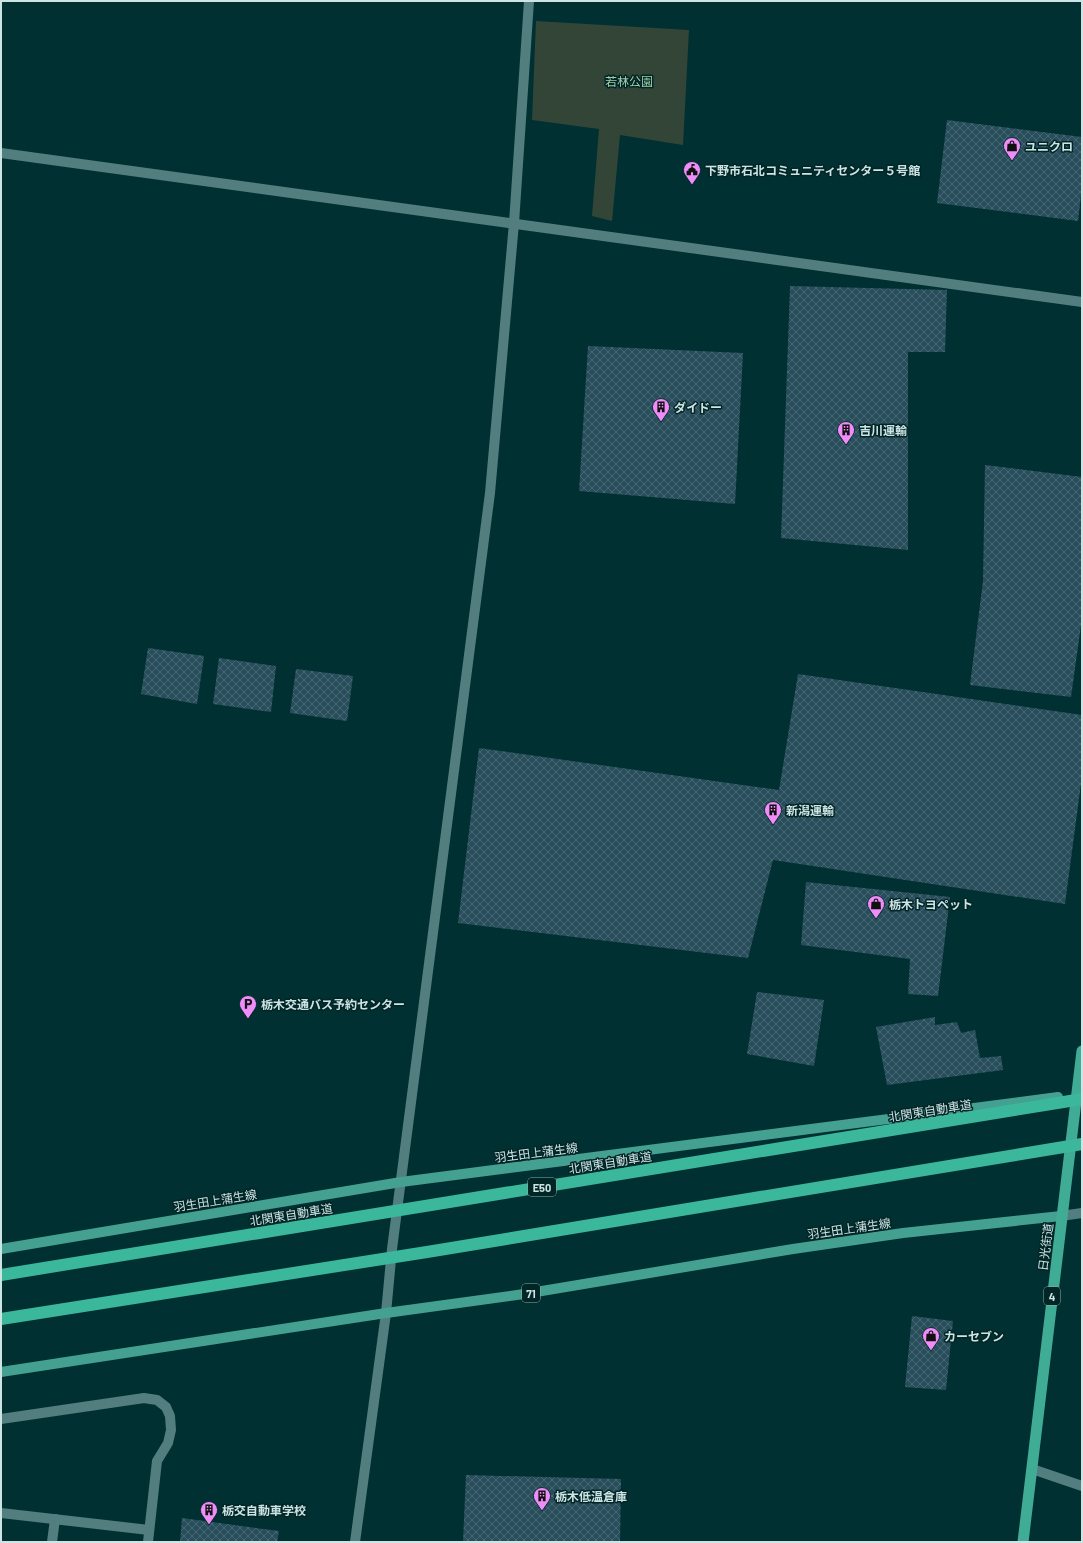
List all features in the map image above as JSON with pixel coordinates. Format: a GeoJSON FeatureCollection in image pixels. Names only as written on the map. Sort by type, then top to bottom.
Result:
{"type":"FeatureCollection","features":[{"type":"Feature","properties":{"kind":"highway","name":"日光街道"},"geometry":{"type":"LineString","coordinates":[[1022,1542],[1062,1216],[1079,1097],[1082,1051]]}},
{"type":"Feature","properties":{"kind":"highway","name":"北関東自動車道"},"geometry":{"type":"LineString","coordinates":[[1,1275],[1079,1097]]}},
{"type":"Feature","properties":{"kind":"highway"},"geometry":{"type":"LineString","coordinates":[[1,1319],[434,1251],[1082,1144]]}},
{"type":"Feature","properties":{"kind":"main road","name":"羽生田上蒲生線"},"geometry":{"type":"LineString","coordinates":[[1,1249],[401,1182],[1079,1097]]}},
{"type":"Feature","properties":{"kind":"main road","name":"羽生田上蒲生線"},"geometry":{"type":"LineString","coordinates":[[1,1372],[386,1313],[524,1294],[793,1249],[895,1234],[1062,1216]]}},
{"type":"Feature","properties":{"kind":"street"},"geometry":{"type":"LineString","coordinates":[[355,1542],[386,1313],[392,1249],[490,493],[514,224],[529,1]]}},
{"type":"Feature","properties":{"kind":"street"},"geometry":{"type":"LineString","coordinates":[[1,153],[1082,302]]}},
{"type":"Feature","properties":{"kind":"street"},"geometry":{"type":"LineString","coordinates":[[1062,1216],[1082,1213]]}},
{"type":"Feature","properties":{"kind":"street"},"geometry":{"type":"LineString","coordinates":[[1,1419],[144,1398],[157,1400],[166,1407],[170,1416],[172,1430],[168,1443],[157,1461],[148,1542]]}},
{"type":"Feature","properties":{"kind":"street"},"geometry":{"type":"LineString","coordinates":[[1032,1469],[1082,1486]]}},
{"type":"Feature","properties":{"kind":"street"},"geometry":{"type":"LineString","coordinates":[[1,1513],[149,1530]]}},
{"type":"Feature","properties":{"kind":"street"},"geometry":{"type":"LineString","coordinates":[[52,1542],[55,1519]]}},
{"type":"Feature","properties":{"kind":"green space","name":"若林公園"},"geometry":{"type":"Polygon","coordinates":[[[536,21],[689,30],[683,145],[620,135],[612,221],[592,216],[599,129],[532,120],[536,21]]]}},
{"type":"Feature","properties":{"kind":"building","name":"ユニクロ"},"geometry":{"type":"Polygon","coordinates":[[[947,120],[1082,137],[1082,186],[1078,221],[937,203],[947,120]]]}},
{"type":"Feature","properties":{"kind":"building","name":"吉川運輸"},"geometry":{"type":"Polygon","coordinates":[[[790,286],[947,290],[945,352],[908,352],[908,550],[781,538],[790,286]]]}},
{"type":"Feature","properties":{"kind":"building","name":"ダイドー"},"geometry":{"type":"Polygon","coordinates":[[[588,346],[743,353],[735,504],[579,491],[588,346]]]}},
{"type":"Feature","properties":{"kind":"building"},"geometry":{"type":"Polygon","coordinates":[[[985,465],[1082,477],[1082,618],[1071,697],[970,685],[983,581],[985,465]]]}},
{"type":"Feature","properties":{"kind":"building"},"geometry":{"type":"Polygon","coordinates":[[[148,648],[204,656],[197,704],[141,694],[148,648]]]}},
{"type":"Feature","properties":{"kind":"building"},"geometry":{"type":"Polygon","coordinates":[[[219,658],[276,666],[271,712],[213,704],[219,658]]]}},
{"type":"Feature","properties":{"kind":"building"},"geometry":{"type":"Polygon","coordinates":[[[296,669],[353,676],[347,721],[290,713],[296,669]]]}},
{"type":"Feature","properties":{"kind":"building","name":"新潟運輸"},"geometry":{"type":"Polygon","coordinates":[[[798,674],[1082,715],[1082,776],[1065,904],[773,860],[748,958],[458,923],[479,748],[779,790],[798,674]]]}},
{"type":"Feature","properties":{"kind":"building"},"geometry":{"type":"Polygon","coordinates":[[[806,882],[950,897],[938,996],[908,994],[910,959],[801,945],[806,882]]]}},
{"type":"Feature","properties":{"kind":"building"},"geometry":{"type":"Polygon","coordinates":[[[757,992],[824,1000],[814,1066],[747,1054],[757,992]]]}},
{"type":"Feature","properties":{"kind":"building"},"geometry":{"type":"Polygon","coordinates":[[[935,1017],[935,1025],[957,1022],[961,1033],[975,1030],[980,1058],[1001,1056],[1003,1070],[887,1085],[876,1027],[935,1017]]]}},
{"type":"Feature","properties":{"kind":"building"},"geometry":{"type":"Polygon","coordinates":[[[912,1316],[953,1321],[946,1390],[905,1387],[912,1316]]]}},
{"type":"Feature","properties":{"kind":"building","name":"栃木低温倉庫"},"geometry":{"type":"Polygon","coordinates":[[[466,1475],[621,1479],[620,1542],[463,1542],[466,1475]]]}},
{"type":"Feature","properties":{"kind":"building","name":"栃交自動車学校"},"geometry":{"type":"Polygon","coordinates":[[[182,1518],[279,1531],[277,1542],[180,1542],[182,1518]]]}},
{"type":"Feature","properties":{"kind":"place","name":"ユニクロ"},"geometry":{"type":"Point","coordinates":[1012,161]}},
{"type":"Feature","properties":{"kind":"place","name":"下野市石北コミュニティセンター５号館"},"geometry":{"type":"Point","coordinates":[692,185]}},
{"type":"Feature","properties":{"kind":"place","name":"ダイドー"},"geometry":{"type":"Point","coordinates":[661,422]}},
{"type":"Feature","properties":{"kind":"place","name":"吉川運輸"},"geometry":{"type":"Point","coordinates":[846,445]}},
{"type":"Feature","properties":{"kind":"place","name":"新潟運輸"},"geometry":{"type":"Point","coordinates":[773,825]}},
{"type":"Feature","properties":{"kind":"place","name":"栃木トヨペット"},"geometry":{"type":"Point","coordinates":[876,919]}},
{"type":"Feature","properties":{"kind":"place","name":"栃木交通バス予約センター"},"geometry":{"type":"Point","coordinates":[248,1019]}},
{"type":"Feature","properties":{"kind":"place","name":"カーセブン"},"geometry":{"type":"Point","coordinates":[931,1351]}},
{"type":"Feature","properties":{"kind":"place","name":"栃木低温倉庫"},"geometry":{"type":"Point","coordinates":[542,1511]}},
{"type":"Feature","properties":{"kind":"place","name":"栃交自動車学校"},"geometry":{"type":"Point","coordinates":[209,1525]}}]}
